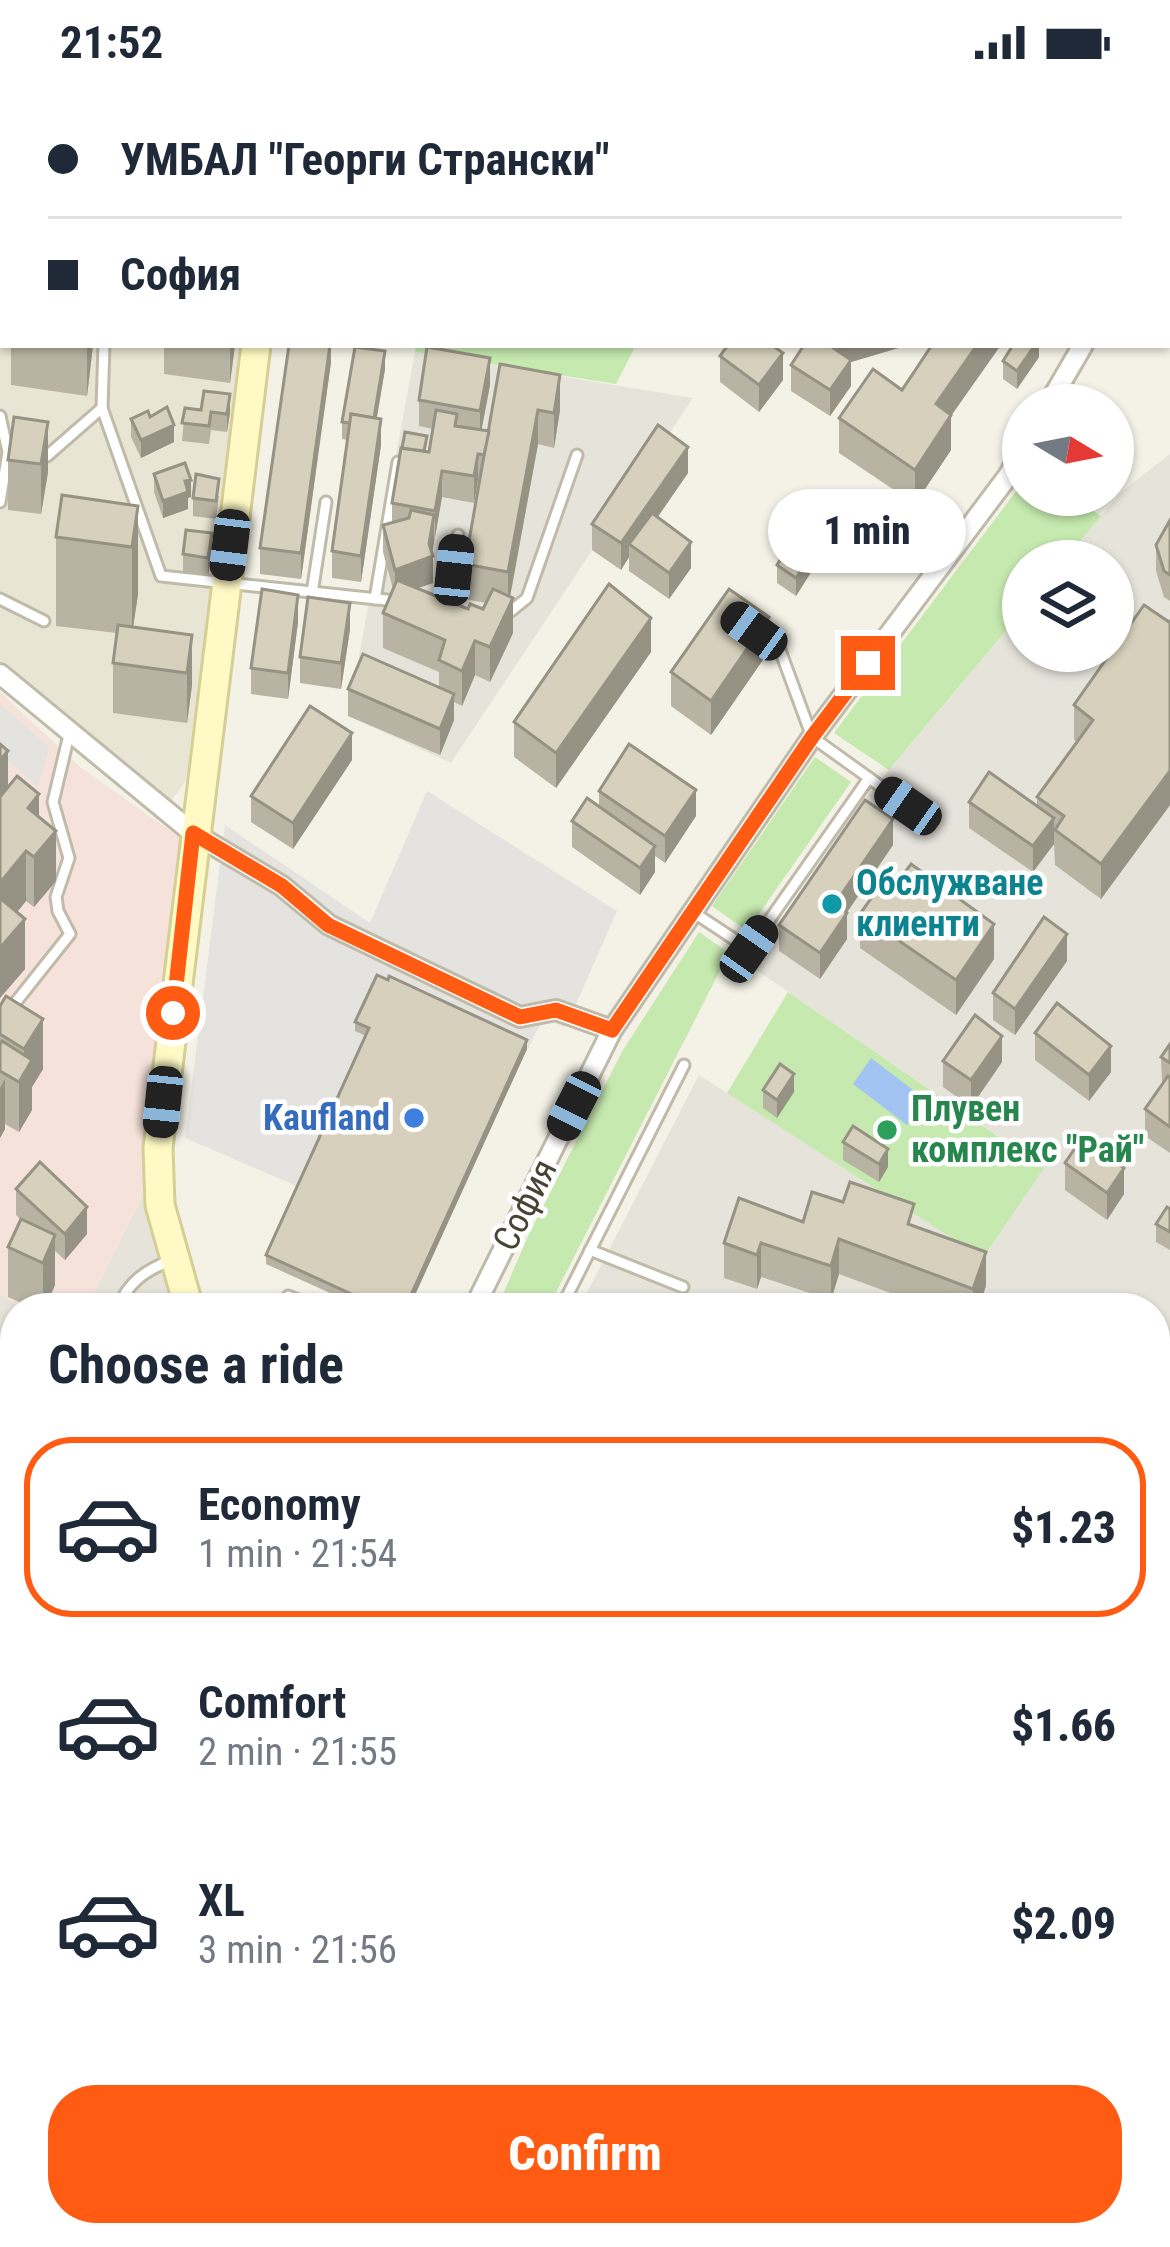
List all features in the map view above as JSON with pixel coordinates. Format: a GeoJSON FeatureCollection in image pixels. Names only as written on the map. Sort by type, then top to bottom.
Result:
{"type":"FeatureCollection","features":[{"type":"Feature","properties":{"kind":"street"},"geometry":{"type":"LineString","coordinates":[[185,1293],[160,1205],[158,1148],[256,348]]}},
{"type":"Feature","properties":{"kind":"street"},"geometry":{"type":"LineString","coordinates":[[1060,384],[1080,348]]}},
{"type":"Feature","properties":{"kind":"street","name":"София"},"geometry":{"type":"LineString","coordinates":[[481,1293],[612,1030],[812,737],[1002,482]]}},
{"type":"Feature","properties":{"kind":"street"},"geometry":{"type":"LineString","coordinates":[[0,674],[193,833],[282,886],[328,925],[520,1017],[556,1010],[612,1030]]}},
{"type":"Feature","properties":{"kind":"lane"},"geometry":{"type":"LineString","coordinates":[[104,348],[102,408],[161,576],[412,602]]}},
{"type":"Feature","properties":{"kind":"lane"},"geometry":{"type":"LineString","coordinates":[[8,452],[47,456],[102,408]]}},
{"type":"Feature","properties":{"kind":"lane"},"geometry":{"type":"LineString","coordinates":[[0,416],[8,452],[0,502]]}},
{"type":"Feature","properties":{"kind":"lane"},"geometry":{"type":"LineString","coordinates":[[482,609],[511,611],[527,598],[577,455]]}},
{"type":"Feature","properties":{"kind":"lane"},"geometry":{"type":"LineString","coordinates":[[375,599],[398,462]]}},
{"type":"Feature","properties":{"kind":"lane"},"geometry":{"type":"LineString","coordinates":[[312,593],[326,502]]}},
{"type":"Feature","properties":{"kind":"lane"},"geometry":{"type":"LineString","coordinates":[[450,606],[458,535]]}},
{"type":"Feature","properties":{"kind":"lane"},"geometry":{"type":"LineString","coordinates":[[0,599],[44,621]]}},
{"type":"Feature","properties":{"kind":"lane"},"geometry":{"type":"LineString","coordinates":[[431,604],[466,607]]}},
{"type":"Feature","properties":{"kind":"lane"},"geometry":{"type":"LineString","coordinates":[[745,625],[780,650],[812,737],[908,806]]}},
{"type":"Feature","properties":{"kind":"lane"},"geometry":{"type":"LineString","coordinates":[[0,1022],[70,934],[56,897],[70,858],[53,802],[69,735]]}},
{"type":"Feature","properties":{"kind":"lane"},"geometry":{"type":"LineString","coordinates":[[693,912],[749,949],[869,778]]}},
{"type":"Feature","properties":{"kind":"lane"},"geometry":{"type":"LineString","coordinates":[[45,814],[60,830]]}},
{"type":"Feature","properties":{"kind":"lane"},"geometry":{"type":"LineString","coordinates":[[568,1293],[684,1065]]}},
{"type":"Feature","properties":{"kind":"lane"},"geometry":{"type":"LineString","coordinates":[[590,1250],[683,1287]]}},
{"type":"Feature","properties":{"kind":"lane"},"geometry":{"type":"LineString","coordinates":[[124,1293],[145,1271],[175,1259]]}},
{"type":"Feature","properties":{"kind":"shaded area"},"geometry":{"type":"Polygon","coordinates":[[[0,348],[241,348],[186,780],[169,804],[0,661],[0,348]]]}},
{"type":"Feature","properties":{"kind":"shaded area"},"geometry":{"type":"Polygon","coordinates":[[[415,352],[693,398],[451,763],[348,716],[415,352]]]}},
{"type":"Feature","properties":{"kind":"shaded area"},"geometry":{"type":"Polygon","coordinates":[[[1170,454],[1170,1293],[587,1293],[699,1075],[984,1257],[1043,1167],[749,965],[855,811],[1002,635],[1002,672],[1134,672],[1134,540],[1081,540],[1101,516],[1134,516],[1134,482],[1170,454]]]}},
{"type":"Feature","properties":{"kind":"shaded area"},"geometry":{"type":"Polygon","coordinates":[[[0,692],[81,768],[182,839],[143,1195],[94,1293],[0,1293],[0,692]]]}},
{"type":"Feature","properties":{"kind":"shaded area"},"geometry":{"type":"Polygon","coordinates":[[[0,704],[49,747],[38,787],[0,754],[0,704]]]}},
{"type":"Feature","properties":{"kind":"shaded area"},"geometry":{"type":"Polygon","coordinates":[[[427,791],[617,911],[566,1027],[543,1019],[528,1049],[390,986],[356,1030],[369,1037],[301,1188],[185,1138],[225,825],[370,923],[427,791]]]}},
{"type":"Feature","properties":{"kind":"shaded area"},"geometry":{"type":"Polygon","coordinates":[[[143,1195],[171,1293],[94,1293],[143,1195]]]}},
{"type":"Feature","properties":{"kind":"green space"},"geometry":{"type":"Polygon","coordinates":[[[416,348],[634,348],[616,384],[415,352],[416,348]]]}},
{"type":"Feature","properties":{"kind":"green space"},"geometry":{"type":"Polygon","coordinates":[[[1002,510],[1002,516],[1101,516],[1081,540],[1002,540],[1002,635],[889,770],[834,733],[1002,510]]]}},
{"type":"Feature","properties":{"kind":"green space"},"geometry":{"type":"Polygon","coordinates":[[[815,757],[851,782],[747,931],[712,906],[815,757]]]}},
{"type":"Feature","properties":{"kind":"green space"},"geometry":{"type":"Polygon","coordinates":[[[699,932],[729,953],[556,1293],[503,1293],[529,1234],[623,1050],[699,932]]]}},
{"type":"Feature","properties":{"kind":"green space","name":"Плувен комплекс \"Рай\""},"geometry":{"type":"Polygon","coordinates":[[[788,992],[1044,1168],[983,1258],[727,1093],[788,992]]]}},
{"type":"Feature","properties":{"kind":"water"},"geometry":{"type":"Polygon","coordinates":[[[871,1058],[925,1099],[907,1125],[853,1084],[871,1058]]]}},
{"type":"Feature","properties":{"kind":"building"},"geometry":{"type":"Polygon","coordinates":[[[289,348],[330,348],[301,553],[260,548],[289,348]]]}},
{"type":"Feature","properties":{"kind":"building"},"geometry":{"type":"Polygon","coordinates":[[[355,348],[385,351],[374,418],[351,414],[350,423],[342,422],[355,348]]]}},
{"type":"Feature","properties":{"kind":"building"},"geometry":{"type":"Polygon","coordinates":[[[427,348],[490,358],[480,411],[419,400],[427,348]]]}},
{"type":"Feature","properties":{"kind":"building"},"geometry":{"type":"Polygon","coordinates":[[[726,348],[776,348],[783,353],[759,385],[720,356],[726,348]]]}},
{"type":"Feature","properties":{"kind":"building"},"geometry":{"type":"Polygon","coordinates":[[[802,348],[833,348],[851,360],[830,390],[791,365],[802,348]]]}},
{"type":"Feature","properties":{"kind":"building"},"geometry":{"type":"Polygon","coordinates":[[[930,348],[975,348],[936,404],[951,415],[915,470],[839,418],[873,369],[902,390],[930,348]]]}},
{"type":"Feature","properties":{"kind":"building"},"geometry":{"type":"Polygon","coordinates":[[[1011,348],[1033,348],[1017,371],[1003,361],[1011,348]]]}},
{"type":"Feature","properties":{"kind":"building"},"geometry":{"type":"Polygon","coordinates":[[[500,364],[560,375],[554,413],[538,410],[508,572],[465,564],[500,364]]]}},
{"type":"Feature","properties":{"kind":"building"},"geometry":{"type":"Polygon","coordinates":[[[204,391],[230,394],[227,414],[211,412],[209,426],[182,423],[185,408],[201,410],[204,391]]]}},
{"type":"Feature","properties":{"kind":"building"},"geometry":{"type":"Polygon","coordinates":[[[167,407],[174,425],[141,440],[131,419],[148,411],[150,417],[167,407]]]}},
{"type":"Feature","properties":{"kind":"building"},"geometry":{"type":"Polygon","coordinates":[[[436,410],[457,414],[455,426],[489,431],[484,455],[478,454],[474,476],[442,471],[435,511],[392,503],[401,448],[429,452],[436,410]]]}},
{"type":"Feature","properties":{"kind":"building"},"geometry":{"type":"Polygon","coordinates":[[[351,414],[381,419],[361,556],[332,551],[351,414]]]}},
{"type":"Feature","properties":{"kind":"building"},"geometry":{"type":"Polygon","coordinates":[[[14,417],[48,422],[41,464],[8,460],[14,417]]]}},
{"type":"Feature","properties":{"kind":"building"},"geometry":{"type":"Polygon","coordinates":[[[658,425],[688,447],[621,543],[592,524],[658,425]]]}},
{"type":"Feature","properties":{"kind":"building"},"geometry":{"type":"Polygon","coordinates":[[[405,432],[427,436],[424,451],[402,448],[405,432]]]}},
{"type":"Feature","properties":{"kind":"building"},"geometry":{"type":"Polygon","coordinates":[[[185,463],[191,480],[185,481],[188,492],[163,501],[154,474],[185,463]]]}},
{"type":"Feature","properties":{"kind":"building"},"geometry":{"type":"Polygon","coordinates":[[[196,474],[219,479],[216,501],[193,498],[196,474]]]}},
{"type":"Feature","properties":{"kind":"building"},"geometry":{"type":"Polygon","coordinates":[[[62,495],[138,506],[132,547],[56,537],[62,495]]]}},
{"type":"Feature","properties":{"kind":"building"},"geometry":{"type":"Polygon","coordinates":[[[411,510],[434,515],[429,544],[433,556],[395,570],[383,525],[409,518],[411,510]]]}},
{"type":"Feature","properties":{"kind":"building"},"geometry":{"type":"Polygon","coordinates":[[[652,513],[691,542],[669,573],[629,544],[652,513]]]}},
{"type":"Feature","properties":{"kind":"building"},"geometry":{"type":"Polygon","coordinates":[[[805,519],[825,533],[796,578],[777,565],[805,519]]]}},
{"type":"Feature","properties":{"kind":"building"},"geometry":{"type":"Polygon","coordinates":[[[1170,520],[1170,575],[1164,571],[1156,545],[1170,520]]]}},
{"type":"Feature","properties":{"kind":"building"},"geometry":{"type":"Polygon","coordinates":[[[186,530],[212,533],[208,558],[183,554],[186,530]]]}},
{"type":"Feature","properties":{"kind":"building"},"geometry":{"type":"Polygon","coordinates":[[[397,580],[468,609],[470,604],[483,609],[493,589],[513,598],[490,647],[475,641],[462,671],[439,660],[445,640],[383,613],[397,580]]]}},
{"type":"Feature","properties":{"kind":"building"},"geometry":{"type":"Polygon","coordinates":[[[609,584],[651,618],[556,753],[514,722],[609,584]]]}},
{"type":"Feature","properties":{"kind":"building"},"geometry":{"type":"Polygon","coordinates":[[[262,589],[298,595],[288,673],[251,668],[262,589]]]}},
{"type":"Feature","properties":{"kind":"building"},"geometry":{"type":"Polygon","coordinates":[[[729,589],[769,617],[711,701],[671,672],[729,589]]]}},
{"type":"Feature","properties":{"kind":"building"},"geometry":{"type":"Polygon","coordinates":[[[308,597],[350,603],[341,663],[300,657],[308,597]]]}},
{"type":"Feature","properties":{"kind":"building"},"geometry":{"type":"Polygon","coordinates":[[[1144,605],[1170,621],[1170,771],[1101,864],[1055,830],[1064,816],[1037,797],[1093,720],[1074,705],[1097,672],[1134,672],[1134,619],[1144,605]]]}},
{"type":"Feature","properties":{"kind":"building"},"geometry":{"type":"Polygon","coordinates":[[[118,625],[192,635],[187,673],[113,663],[118,625]]]}},
{"type":"Feature","properties":{"kind":"building"},"geometry":{"type":"Polygon","coordinates":[[[363,654],[454,694],[440,729],[348,689],[363,654]]]}},
{"type":"Feature","properties":{"kind":"building"},"geometry":{"type":"Polygon","coordinates":[[[310,706],[352,733],[293,823],[251,796],[310,706]]]}},
{"type":"Feature","properties":{"kind":"building"},"geometry":{"type":"Polygon","coordinates":[[[629,744],[696,790],[665,836],[599,791],[629,744]]]}},
{"type":"Feature","properties":{"kind":"building"},"geometry":{"type":"Polygon","coordinates":[[[989,772],[1054,818],[1033,846],[969,802],[989,772]]]}},
{"type":"Feature","properties":{"kind":"building"},"geometry":{"type":"Polygon","coordinates":[[[17,776],[39,794],[28,808],[56,831],[34,857],[26,851],[0,883],[0,797],[17,776]]]}},
{"type":"Feature","properties":{"kind":"building"},"geometry":{"type":"Polygon","coordinates":[[[587,798],[655,846],[640,868],[572,821],[587,798]]]}},
{"type":"Feature","properties":{"kind":"building"},"geometry":{"type":"Polygon","coordinates":[[[865,800],[893,819],[835,904],[847,913],[820,953],[779,925],[865,800]]]}},
{"type":"Feature","properties":{"kind":"building"},"geometry":{"type":"Polygon","coordinates":[[[911,864],[994,924],[956,980],[860,914],[890,872],[900,879],[911,864]]]}},
{"type":"Feature","properties":{"kind":"building"},"geometry":{"type":"Polygon","coordinates":[[[0,898],[25,919],[0,948],[0,898]]]}},
{"type":"Feature","properties":{"kind":"building"},"geometry":{"type":"Polygon","coordinates":[[[1044,917],[1067,934],[1015,1009],[993,993],[1044,917]]]}},
{"type":"Feature","properties":{"kind":"building","name":"Kaufland"},"geometry":{"type":"Polygon","coordinates":[[[377,975],[388,980],[389,976],[527,1040],[412,1293],[349,1293],[266,1255],[369,1028],[355,1022],[377,975]]]}},
{"type":"Feature","properties":{"kind":"building"},"geometry":{"type":"Polygon","coordinates":[[[6,996],[43,1019],[24,1049],[0,1034],[0,1006],[6,996]]]}},
{"type":"Feature","properties":{"kind":"building"},"geometry":{"type":"Polygon","coordinates":[[[1057,1003],[1111,1046],[1089,1075],[1035,1033],[1057,1003]]]}},
{"type":"Feature","properties":{"kind":"building"},"geometry":{"type":"Polygon","coordinates":[[[975,1015],[1002,1036],[971,1080],[943,1061],[975,1015]]]}},
{"type":"Feature","properties":{"kind":"building"},"geometry":{"type":"Polygon","coordinates":[[[2,1041],[32,1060],[19,1082],[0,1071],[2,1041]]]}},
{"type":"Feature","properties":{"kind":"building"},"geometry":{"type":"Polygon","coordinates":[[[780,1064],[794,1074],[777,1100],[763,1090],[780,1064]]]}},
{"type":"Feature","properties":{"kind":"building"},"geometry":{"type":"Polygon","coordinates":[[[1170,1078],[1170,1127],[1145,1109],[1170,1078]]]}},
{"type":"Feature","properties":{"kind":"building"},"geometry":{"type":"Polygon","coordinates":[[[853,1126],[888,1149],[879,1164],[843,1142],[853,1126]]]}},
{"type":"Feature","properties":{"kind":"building"},"geometry":{"type":"Polygon","coordinates":[[[1082,1138],[1124,1168],[1107,1193],[1065,1163],[1082,1138]]]}},
{"type":"Feature","properties":{"kind":"building"},"geometry":{"type":"Polygon","coordinates":[[[40,1162],[87,1207],[65,1234],[16,1189],[40,1162]]]}},
{"type":"Feature","properties":{"kind":"building"},"geometry":{"type":"Polygon","coordinates":[[[850,1182],[914,1204],[908,1224],[986,1252],[973,1289],[839,1239],[831,1266],[761,1243],[757,1255],[724,1243],[739,1198],[803,1222],[812,1192],[843,1202],[850,1182]]]}},
{"type":"Feature","properties":{"kind":"building"},"geometry":{"type":"Polygon","coordinates":[[[1170,1209],[1170,1232],[1156,1224],[1170,1209]]]}},
{"type":"Feature","properties":{"kind":"building"},"geometry":{"type":"Polygon","coordinates":[[[21,1219],[55,1235],[43,1263],[8,1247],[21,1219]]]}},
{"type":"Feature","properties":{"kind":"place","name":"Обслужване клиенти"},"geometry":{"type":"Point","coordinates":[832,904]}},
{"type":"Feature","properties":{"kind":"place","name":"Kaufland"},"geometry":{"type":"Point","coordinates":[414,1118]}},
{"type":"Feature","properties":{"kind":"place","name":"Плувен комплекс \"Рай\""},"geometry":{"type":"Point","coordinates":[887,1130]}},
{"type":"Feature","properties":{"kind":"route"},"geometry":{"type":"LineString","coordinates":[[173,1013],[193,833],[282,886],[328,925],[520,1017],[556,1010],[612,1030],[868,663]]}}]}
